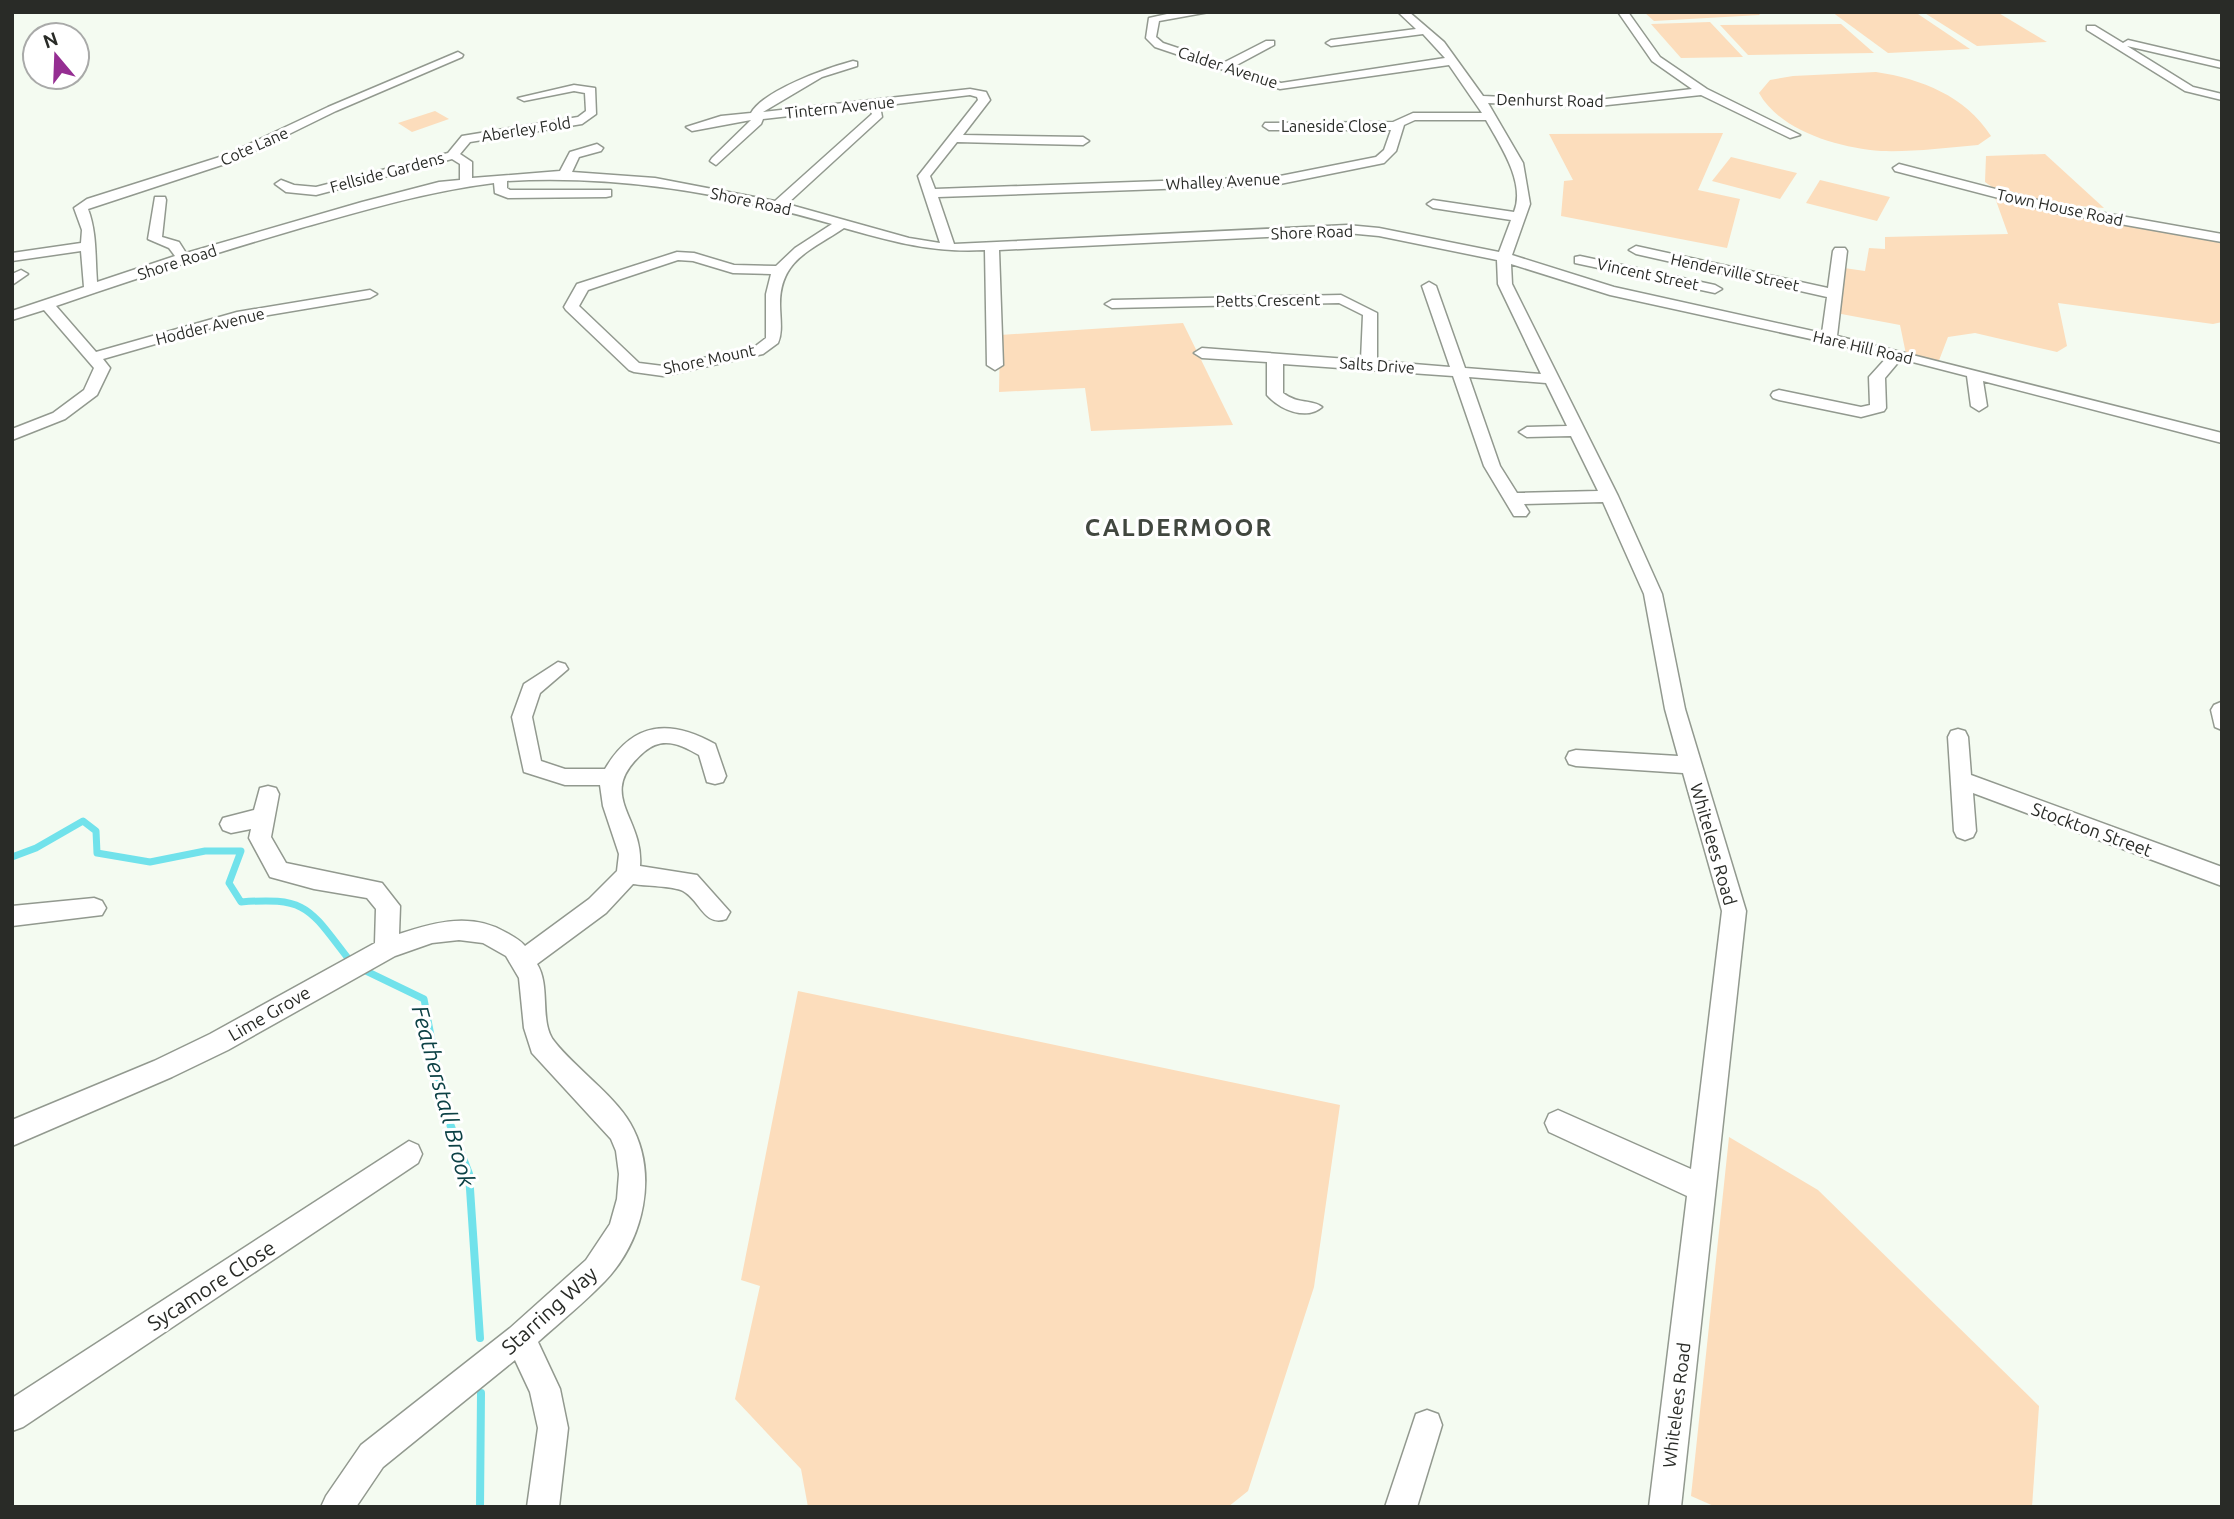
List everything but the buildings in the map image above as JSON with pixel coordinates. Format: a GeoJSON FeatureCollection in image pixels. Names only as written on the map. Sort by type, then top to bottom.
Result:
{"type":"FeatureCollection","features":[{"type":"Feature","properties":{"kind":"street"},"geometry":{"type":"LineString","coordinates":[[1140,12],[1154,18],[1204,12]]}},
{"type":"Feature","properties":{"kind":"street"},"geometry":{"type":"LineString","coordinates":[[1403,12],[1440,44],[1480,99],[1517,163],[1524,204],[1504,257]]}},
{"type":"Feature","properties":{"kind":"street"},"geometry":{"type":"LineString","coordinates":[[1623,12],[1656,59],[1703,91],[1794,135]]}},
{"type":"Feature","properties":{"kind":"street","name":"Calder Avenue"},"geometry":{"type":"LineString","coordinates":[[1154,18],[1151,34],[1153,41],[1280,86],[1392,71],[1409,65],[1452,61]]}},
{"type":"Feature","properties":{"kind":"street"},"geometry":{"type":"LineString","coordinates":[[2091,28],[2189,89],[2222,97]]}},
{"type":"Feature","properties":{"kind":"street"},"geometry":{"type":"LineString","coordinates":[[1331,43],[1425,31]]}},
{"type":"Feature","properties":{"kind":"street"},"geometry":{"type":"LineString","coordinates":[[2109,38],[2222,65]]}},
{"type":"Feature","properties":{"kind":"street"},"geometry":{"type":"LineString","coordinates":[[1224,67],[1270,43]]}},
{"type":"Feature","properties":{"kind":"street"},"geometry":{"type":"LineString","coordinates":[[2146,62],[2161,51]]}},
{"type":"Feature","properties":{"kind":"street","name":"Cote Lane"},"geometry":{"type":"LineString","coordinates":[[91,290],[87,246],[89,230],[81,208],[92,202],[230,158],[332,109],[458,55]]}},
{"type":"Feature","properties":{"kind":"street"},"geometry":{"type":"LineString","coordinates":[[716,161],[757,122],[757,112],[763,105],[818,75],[853,64]]}},
{"type":"Feature","properties":{"kind":"street","name":"Aberley Fold"},"geometry":{"type":"LineString","coordinates":[[466,182],[466,162],[453,155],[466,139],[582,120],[592,112],[591,90],[573,88],[524,98]]}},
{"type":"Feature","properties":{"kind":"street","name":"Denhurst Road"},"geometry":{"type":"LineString","coordinates":[[1480,99],[1589,104],[1703,91]]}},
{"type":"Feature","properties":{"kind":"street","name":"Tintern Avenue"},"geometry":{"type":"LineString","coordinates":[[692,127],[721,120],[970,92],[982,94],[984,100],[956,138]]}},
{"type":"Feature","properties":{"kind":"street"},"geometry":{"type":"LineString","coordinates":[[778,205],[878,115],[874,104]]}},
{"type":"Feature","properties":{"kind":"street"},"geometry":{"type":"LineString","coordinates":[[1398,127],[1399,123],[1413,117],[1490,116]]}},
{"type":"Feature","properties":{"kind":"street","name":"Laneside Close"},"geometry":{"type":"LineString","coordinates":[[1269,126],[1398,127]]}},
{"type":"Feature","properties":{"kind":"street","name":"Whalley Avenue"},"geometry":{"type":"LineString","coordinates":[[930,193],[1275,181],[1380,160],[1390,151],[1398,127]]}},
{"type":"Feature","properties":{"kind":"street"},"geometry":{"type":"LineString","coordinates":[[949,248],[924,176],[956,138],[1083,141]]}},
{"type":"Feature","properties":{"kind":"street"},"geometry":{"type":"LineString","coordinates":[[564,175],[574,155],[597,148]]}},
{"type":"Feature","properties":{"kind":"street","name":"Fellside Gardens"},"geometry":{"type":"LineString","coordinates":[[281,184],[291,189],[317,191],[453,155]]}},
{"type":"Feature","properties":{"kind":"street","name":"Town House Road"},"geometry":{"type":"LineString","coordinates":[[1899,168],[2052,208],[2222,237]]}},
{"type":"Feature","properties":{"kind":"street","name":"Shore Road"},"geometry":{"type":"LineString","coordinates":[[12,316],[183,258],[366,205],[466,182],[564,175],[656,182],[778,205],[908,242],[949,248],[1347,229],[1379,232],[1504,257]]}},
{"type":"Feature","properties":{"kind":"street"},"geometry":{"type":"LineString","coordinates":[[501,178],[500,190],[508,194],[606,193]]}},
{"type":"Feature","properties":{"kind":"street"},"geometry":{"type":"LineString","coordinates":[[160,200],[155,239],[173,245],[183,258]]}},
{"type":"Feature","properties":{"kind":"street"},"geometry":{"type":"LineString","coordinates":[[1433,204],[1519,217]]}},
{"type":"Feature","properties":{"kind":"street"},"geometry":{"type":"LineString","coordinates":[[779,270],[841,224]]}},
{"type":"Feature","properties":{"kind":"street"},"geometry":{"type":"LineString","coordinates":[[12,257],[87,246]]}},
{"type":"Feature","properties":{"kind":"street"},"geometry":{"type":"LineString","coordinates":[[992,246],[995,365]]}},
{"type":"Feature","properties":{"kind":"street","name":"Henderville Street"},"geometry":{"type":"LineString","coordinates":[[1636,250],[1835,294]]}},
{"type":"Feature","properties":{"kind":"street"},"geometry":{"type":"LineString","coordinates":[[1707,313],[1726,251]]}},
{"type":"Feature","properties":{"kind":"street"},"geometry":{"type":"LineString","coordinates":[[1829,338],[1840,251]]}},
{"type":"Feature","properties":{"kind":"street","name":"Shore Mount"},"geometry":{"type":"LineString","coordinates":[[677,256],[694,257],[733,268],[779,270],[774,291],[773,340],[758,351],[663,371],[634,368],[571,307],[582,287],[677,256]]}},
{"type":"Feature","properties":{"kind":"street","name":"Hare Hill Road"},"geometry":{"type":"LineString","coordinates":[[1504,257],[1610,291],[1898,354],[2222,438]]}},
{"type":"Feature","properties":{"kind":"street","name":"Whitelees Road"},"geometry":{"type":"LineString","coordinates":[[1504,257],[1505,285],[1609,496],[1653,594],[1675,709],[1734,911],[1664,1507]]}},
{"type":"Feature","properties":{"kind":"street","name":"Vincent Street"},"geometry":{"type":"LineString","coordinates":[[1580,260],[1715,289]]}},
{"type":"Feature","properties":{"kind":"street"},"geometry":{"type":"LineString","coordinates":[[1430,286],[1492,466],[1516,505],[1609,496]]}},
{"type":"Feature","properties":{"kind":"street","name":"Hodder Avenue"},"geometry":{"type":"LineString","coordinates":[[93,357],[237,316],[370,294]]}},
{"type":"Feature","properties":{"kind":"street","name":"Petts Crescent"},"geometry":{"type":"LineString","coordinates":[[1112,304],[1341,299],[1370,313],[1369,365]]}},
{"type":"Feature","properties":{"kind":"street"},"geometry":{"type":"LineString","coordinates":[[12,435],[59,416],[90,392],[103,368],[48,305]]}},
{"type":"Feature","properties":{"kind":"street","name":"Salts Drive"},"geometry":{"type":"LineString","coordinates":[[1202,353],[1552,379]]}},
{"type":"Feature","properties":{"kind":"street"},"geometry":{"type":"LineString","coordinates":[[1779,395],[1861,412],[1878,408],[1877,377],[1898,354]]}},
{"type":"Feature","properties":{"kind":"street"},"geometry":{"type":"LineString","coordinates":[[1275,358],[1275,395],[1292,407],[1314,407]]}},
{"type":"Feature","properties":{"kind":"street"},"geometry":{"type":"LineString","coordinates":[[1974,374],[1979,406]]}},
{"type":"Feature","properties":{"kind":"street"},"geometry":{"type":"LineString","coordinates":[[1527,432],[1577,431]]}},
{"type":"Feature","properties":{"kind":"street"},"geometry":{"type":"LineString","coordinates":[[558,669],[531,689],[522,717],[531,766],[565,777],[611,777]]}},
{"type":"Feature","properties":{"kind":"street"},"geometry":{"type":"LineString","coordinates":[[2221,710],[2222,722]]}},
{"type":"Feature","properties":{"kind":"street"},"geometry":{"type":"LineString","coordinates":[[523,960],[584,918],[627,874],[630,852],[610,798],[611,777],[624,755],[652,735],[668,733],[684,736],[708,750],[715,776]]}},
{"type":"Feature","properties":{"kind":"street"},"geometry":{"type":"LineString","coordinates":[[1958,737],[1965,831]]}},
{"type":"Feature","properties":{"kind":"street"},"geometry":{"type":"LineString","coordinates":[[1576,758],[1691,765]]}},
{"type":"Feature","properties":{"kind":"street","name":"Stockton Street"},"geometry":{"type":"LineString","coordinates":[[1961,780],[2222,877]]}},
{"type":"Feature","properties":{"kind":"street"},"geometry":{"type":"LineString","coordinates":[[268,794],[260,838],[278,870],[314,880],[374,890],[388,906],[387,948]]}},
{"type":"Feature","properties":{"kind":"street"},"geometry":{"type":"LineString","coordinates":[[232,824],[264,817]]}},
{"type":"Feature","properties":{"kind":"street"},"geometry":{"type":"LineString","coordinates":[[627,874],[689,882],[718,912]]}},
{"type":"Feature","properties":{"kind":"street"},"geometry":{"type":"LineString","coordinates":[[12,916],[94,908]]}},
{"type":"Feature","properties":{"kind":"street","name":"Lime Grove"},"geometry":{"type":"LineString","coordinates":[[12,1133],[219,1042],[387,948],[432,933],[459,930],[487,933],[513,949],[523,960]]}},
{"type":"Feature","properties":{"kind":"street","name":"Starring Way"},"geometry":{"type":"LineString","coordinates":[[337,1507],[372,1456],[520,1338],[596,1270],[611,1250],[622,1228],[631,1199],[629,1152],[620,1130],[541,1045],[536,1028],[531,976],[523,960]]}},
{"type":"Feature","properties":{"kind":"street"},"geometry":{"type":"LineString","coordinates":[[1558,1123],[1701,1188]]}},
{"type":"Feature","properties":{"kind":"street","name":"Sycamore Close"},"geometry":{"type":"LineString","coordinates":[[12,1416],[409,1154]]}},
{"type":"Feature","properties":{"kind":"street"},"geometry":{"type":"LineString","coordinates":[[520,1338],[545,1389],[553,1429],[543,1507]]}},
{"type":"Feature","properties":{"kind":"street"},"geometry":{"type":"LineString","coordinates":[[1401,1507],[1427,1425]]}},
{"type":"Feature","properties":{"kind":"shaded area"},"geometry":{"type":"Polygon","coordinates":[[[1644,12],[1757,12],[1760,15],[1654,21],[1644,12]]]}},
{"type":"Feature","properties":{"kind":"shaded area"},"geometry":{"type":"Polygon","coordinates":[[[1832,12],[1915,12],[1970,49],[1888,53],[1832,12]]]}},
{"type":"Feature","properties":{"kind":"shaded area"},"geometry":{"type":"Polygon","coordinates":[[[1923,12],[1997,12],[2047,42],[1977,46],[1923,12]]]}},
{"type":"Feature","properties":{"kind":"shaded area"},"geometry":{"type":"Polygon","coordinates":[[[1710,22],[1743,57],[1681,58],[1651,24],[1710,22]]]}},
{"type":"Feature","properties":{"kind":"shaded area"},"geometry":{"type":"Polygon","coordinates":[[[1841,24],[1874,53],[1748,55],[1720,25],[1841,24]]]}},
{"type":"Feature","properties":{"kind":"shaded area"},"geometry":{"type":"Polygon","coordinates":[[[1876,72],[1910,79],[1941,92],[1969,110],[1991,136],[1978,145],[1929,150],[1881,151],[1847,146],[1812,135],[1781,118],[1759,93],[1770,80],[1793,76],[1876,72]]]}},
{"type":"Feature","properties":{"kind":"shaded area"},"geometry":{"type":"Polygon","coordinates":[[[435,111],[449,119],[412,132],[398,123],[435,111]]]}},
{"type":"Feature","properties":{"kind":"shaded area"},"geometry":{"type":"Polygon","coordinates":[[[1723,133],[1698,190],[1740,199],[1727,248],[1561,216],[1564,181],[1573,180],[1549,134],[1723,133]]]}},
{"type":"Feature","properties":{"kind":"shaded area"},"geometry":{"type":"Polygon","coordinates":[[[2045,154],[2104,208],[2055,204],[1992,187],[1985,182],[1986,156],[2045,154]]]}},
{"type":"Feature","properties":{"kind":"shaded area"},"geometry":{"type":"Polygon","coordinates":[[[1731,157],[1797,173],[1780,199],[1712,181],[1731,157]]]}},
{"type":"Feature","properties":{"kind":"shaded area"},"geometry":{"type":"Polygon","coordinates":[[[1820,180],[1890,197],[1877,221],[1806,203],[1820,180]]]}},
{"type":"Feature","properties":{"kind":"shaded area"},"geometry":{"type":"Polygon","coordinates":[[[1994,195],[2222,239],[2222,322],[2213,324],[2058,303],[2067,346],[2057,352],[1975,333],[1948,337],[1938,363],[1906,354],[1900,325],[1836,313],[1844,268],[1865,271],[1869,248],[1885,249],[1885,237],[2008,234],[1994,195]]]}},
{"type":"Feature","properties":{"kind":"shaded area"},"geometry":{"type":"Polygon","coordinates":[[[1183,323],[1233,425],[1091,431],[1085,388],[999,392],[1000,335],[1183,323]]]}},
{"type":"Feature","properties":{"kind":"shaded area"},"geometry":{"type":"Polygon","coordinates":[[[798,991],[1340,1105],[1314,1287],[1248,1491],[1228,1507],[808,1507],[801,1469],[735,1399],[760,1286],[741,1280],[798,991]]]}},
{"type":"Feature","properties":{"kind":"shaded area"},"geometry":{"type":"Polygon","coordinates":[[[1729,1137],[1818,1190],[2039,1406],[2032,1507],[1716,1507],[1691,1496],[1729,1137]]]}},
{"type":"Feature","properties":{"kind":"waterway","name":"Featherstall Brook"},"geometry":{"type":"LineString","coordinates":[[12,857],[36,848],[83,821],[96,831],[97,853],[150,862],[205,851],[241,851],[229,883],[241,902],[280,902],[304,909],[324,927],[347,957]]}},
{"type":"Feature","properties":{"kind":"waterway","name":"Featherstall Brook"},"geometry":{"type":"LineString","coordinates":[[366,971],[424,999],[436,1062]]}},
{"type":"Feature","properties":{"kind":"waterway","name":"Featherstall Brook"},"geometry":{"type":"LineString","coordinates":[[435,1060],[439,1095],[469,1174],[480,1338]]}},
{"type":"Feature","properties":{"kind":"waterway","name":"Featherstall Brook"},"geometry":{"type":"LineString","coordinates":[[480,1507],[481,1393]]}},
{"type":"Feature","properties":{"kind":"district","name":"CALDERMOOR"},"geometry":{"type":"Point","coordinates":[1179,527]}}]}
